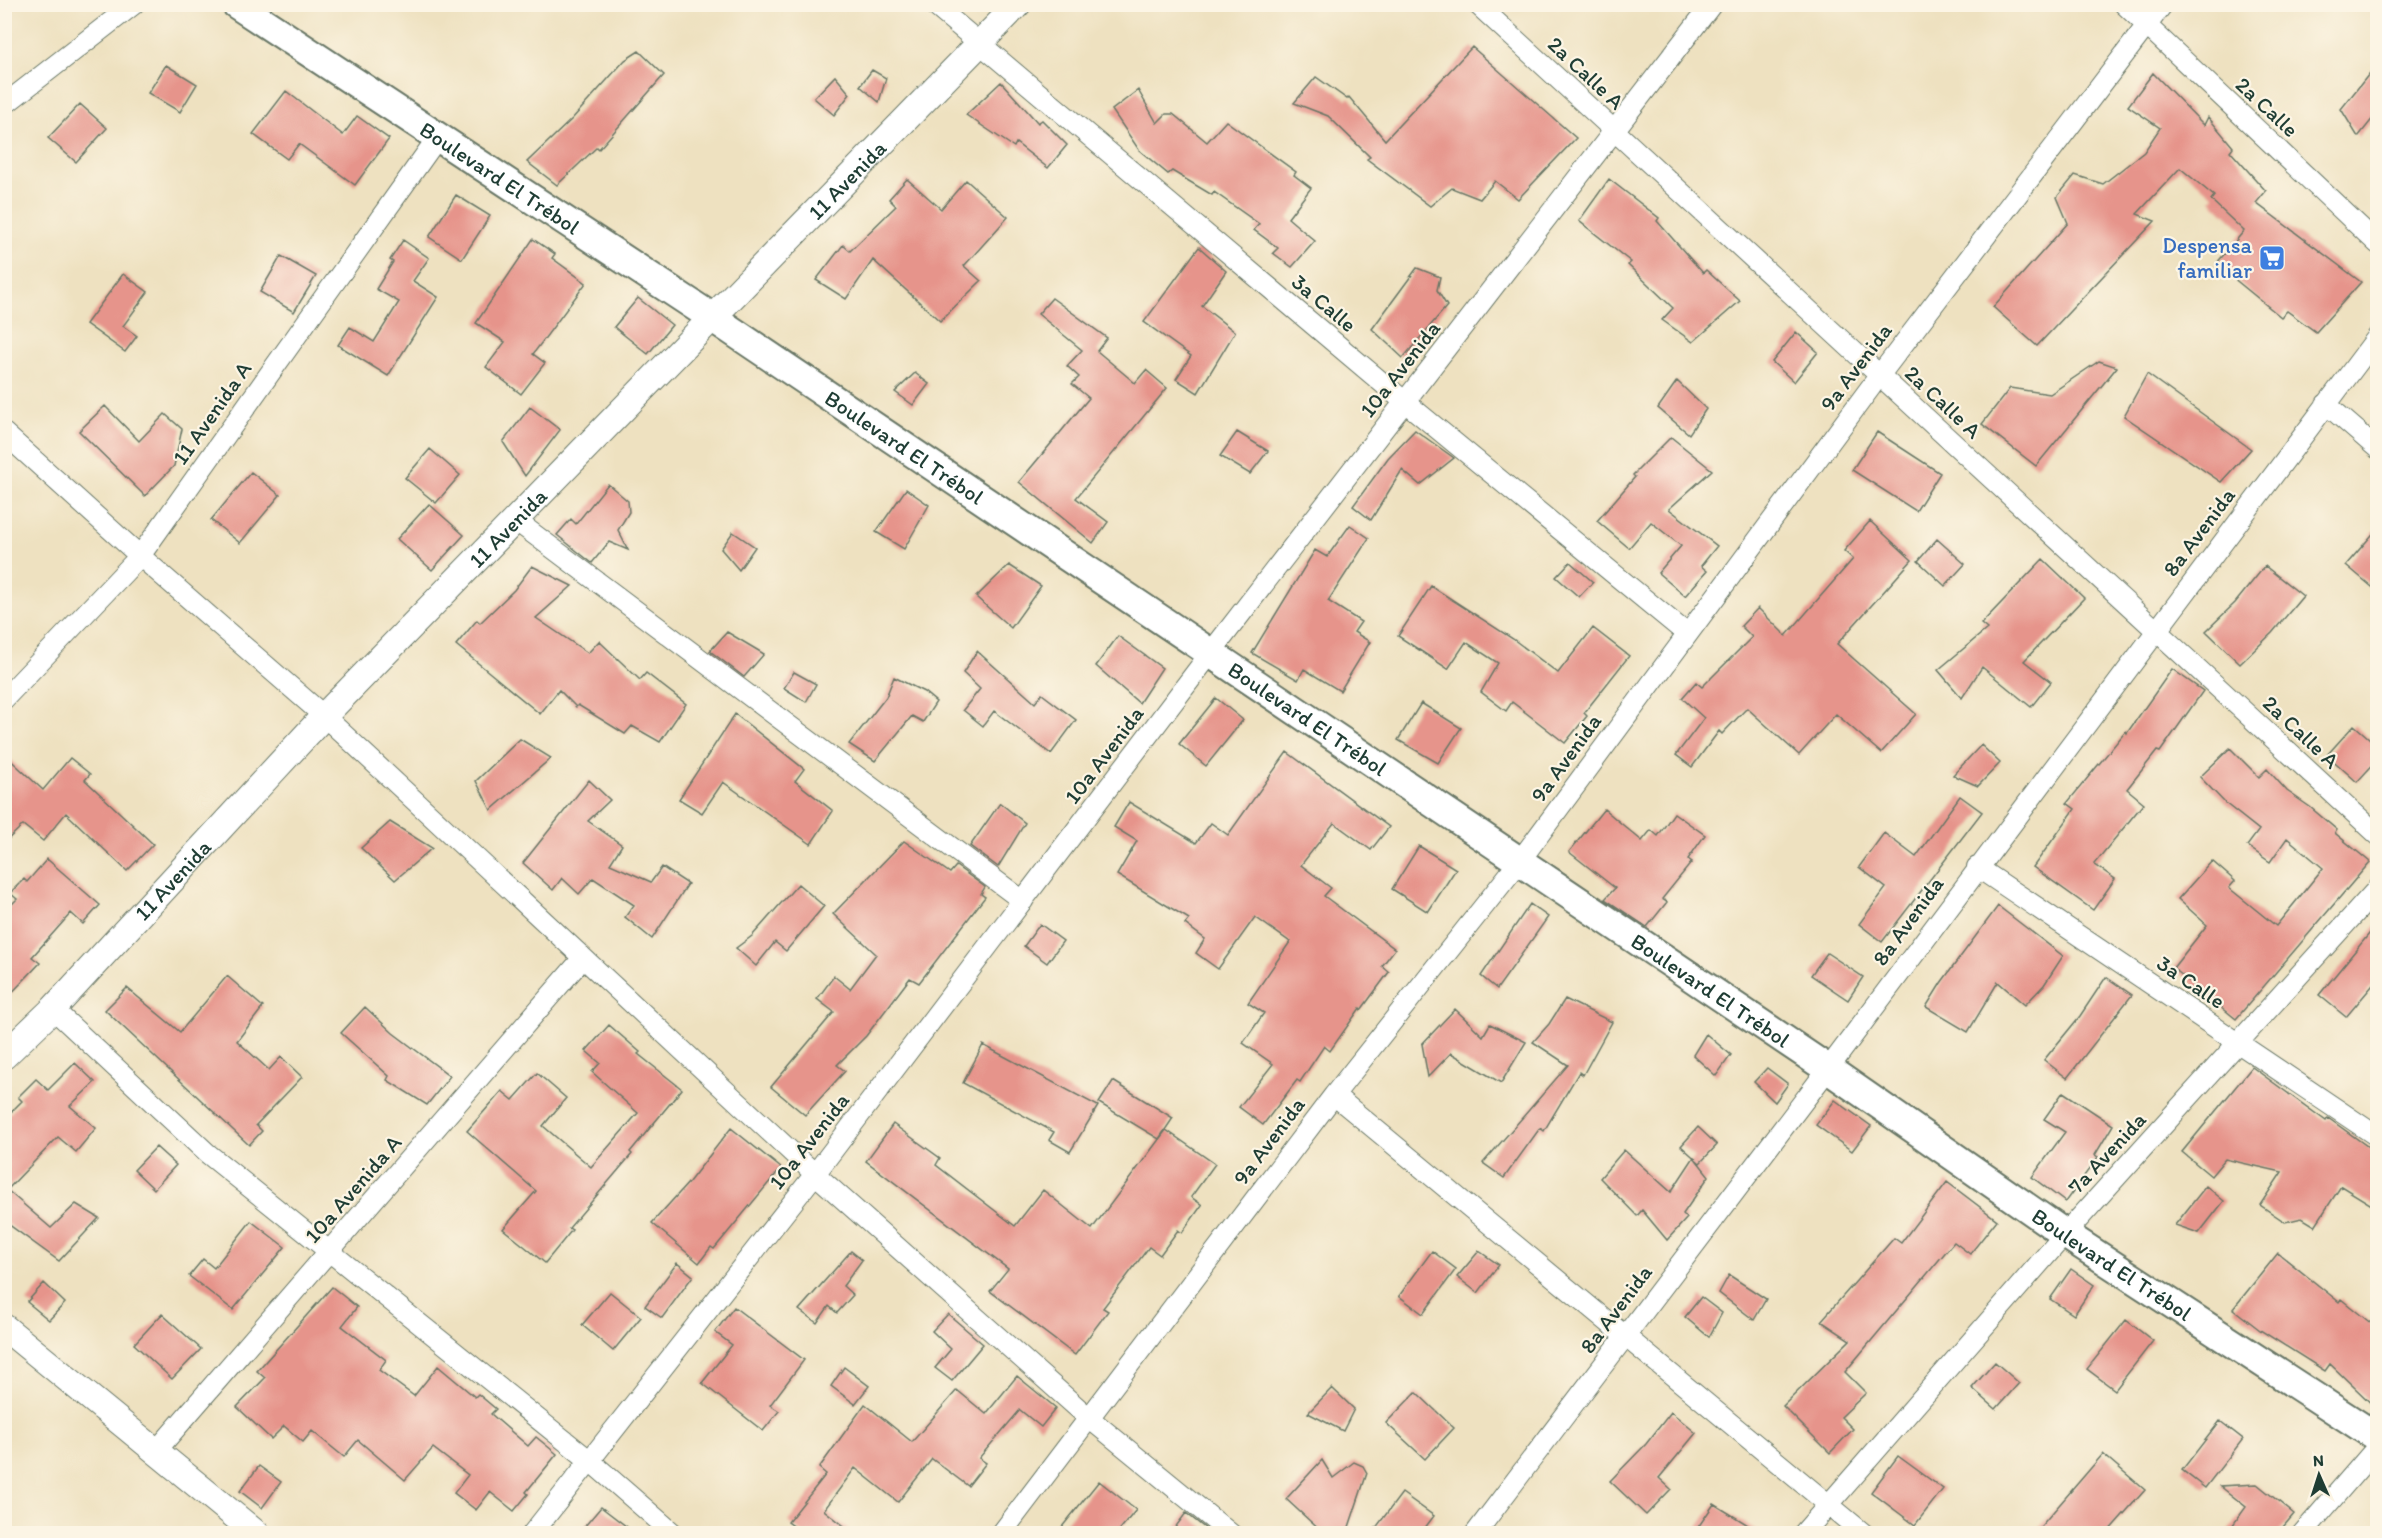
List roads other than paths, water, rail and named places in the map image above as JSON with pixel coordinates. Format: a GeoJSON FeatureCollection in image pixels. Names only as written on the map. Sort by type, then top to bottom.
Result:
{"type":"FeatureCollection","features":[{"type":"Feature","properties":{"kind":"main road","name":"Boulevard El Trébol"},"geometry":{"type":"LineString","coordinates":[[236,4],[712,318],[1209,655],[1828,1069],[2065,1234],[2378,1438]]}},
{"type":"Feature","properties":{"kind":"street"},"geometry":{"type":"LineString","coordinates":[[4,105],[134,4]]}},
{"type":"Feature","properties":{"kind":"street","name":"3a Calle"},"geometry":{"type":"LineString","coordinates":[[933,4],[1405,402],[1687,634]]}},
{"type":"Feature","properties":{"kind":"street","name":"11 Avenida"},"geometry":{"type":"LineString","coordinates":[[4,1056],[53,1009],[324,716],[1018,4]]}},
{"type":"Feature","properties":{"kind":"street","name":"2a Calle A"},"geometry":{"type":"LineString","coordinates":[[1476,4],[2378,835]]}},
{"type":"Feature","properties":{"kind":"street","name":"10a Avenida"},"geometry":{"type":"LineString","coordinates":[[532,1533],[815,1174],[1209,655],[1615,133],[1712,4]]}},
{"type":"Feature","properties":{"kind":"street","name":"2a Calle"},"geometry":{"type":"LineString","coordinates":[[2124,4],[2378,244]]}},
{"type":"Feature","properties":{"kind":"street","name":"9a Avenida"},"geometry":{"type":"LineString","coordinates":[[1001,1533],[1334,1095],[1519,862],[1879,376],[2163,4]]}},
{"type":"Feature","properties":{"kind":"street","name":"11 Avenida A"},"geometry":{"type":"LineString","coordinates":[[4,699],[140,556],[438,137]]}},
{"type":"Feature","properties":{"kind":"street","name":"8a Avenida"},"geometry":{"type":"LineString","coordinates":[[1475,1533],[1828,1069],[1977,867],[2378,336]]}},
{"type":"Feature","properties":{"kind":"street"},"geometry":{"type":"LineString","coordinates":[[2325,404],[2378,449]]}},
{"type":"Feature","properties":{"kind":"street"},"geometry":{"type":"LineString","coordinates":[[4,433],[140,556],[324,716],[815,1174],[1089,1418],[1231,1533]]}},
{"type":"Feature","properties":{"kind":"street"},"geometry":{"type":"LineString","coordinates":[[515,520],[1023,901]]}},
{"type":"Feature","properties":{"kind":"street","name":"3a Calle"},"geometry":{"type":"LineString","coordinates":[[1977,867],[2378,1137]]}},
{"type":"Feature","properties":{"kind":"street","name":"7a Avenida"},"geometry":{"type":"LineString","coordinates":[[1803,1533],[2065,1234],[2378,888]]}},
{"type":"Feature","properties":{"kind":"street","name":"10a Avenida A"},"geometry":{"type":"LineString","coordinates":[[157,1450],[332,1251],[583,958]]}},
{"type":"Feature","properties":{"kind":"street"},"geometry":{"type":"LineString","coordinates":[[53,1009],[207,1153],[590,1460],[674,1533]]}},
{"type":"Feature","properties":{"kind":"street"},"geometry":{"type":"LineString","coordinates":[[1334,1095],[1864,1533]]}},
{"type":"Feature","properties":{"kind":"street"},"geometry":{"type":"LineString","coordinates":[[4,1327],[257,1533]]}},
{"type":"Feature","properties":{"kind":"street"},"geometry":{"type":"LineString","coordinates":[[2302,1533],[2378,1446]]}},
{"type":"Feature","properties":{"kind":"place","name":"Despensa familiar"},"geometry":{"type":"Point","coordinates":[2272,258]}}]}
